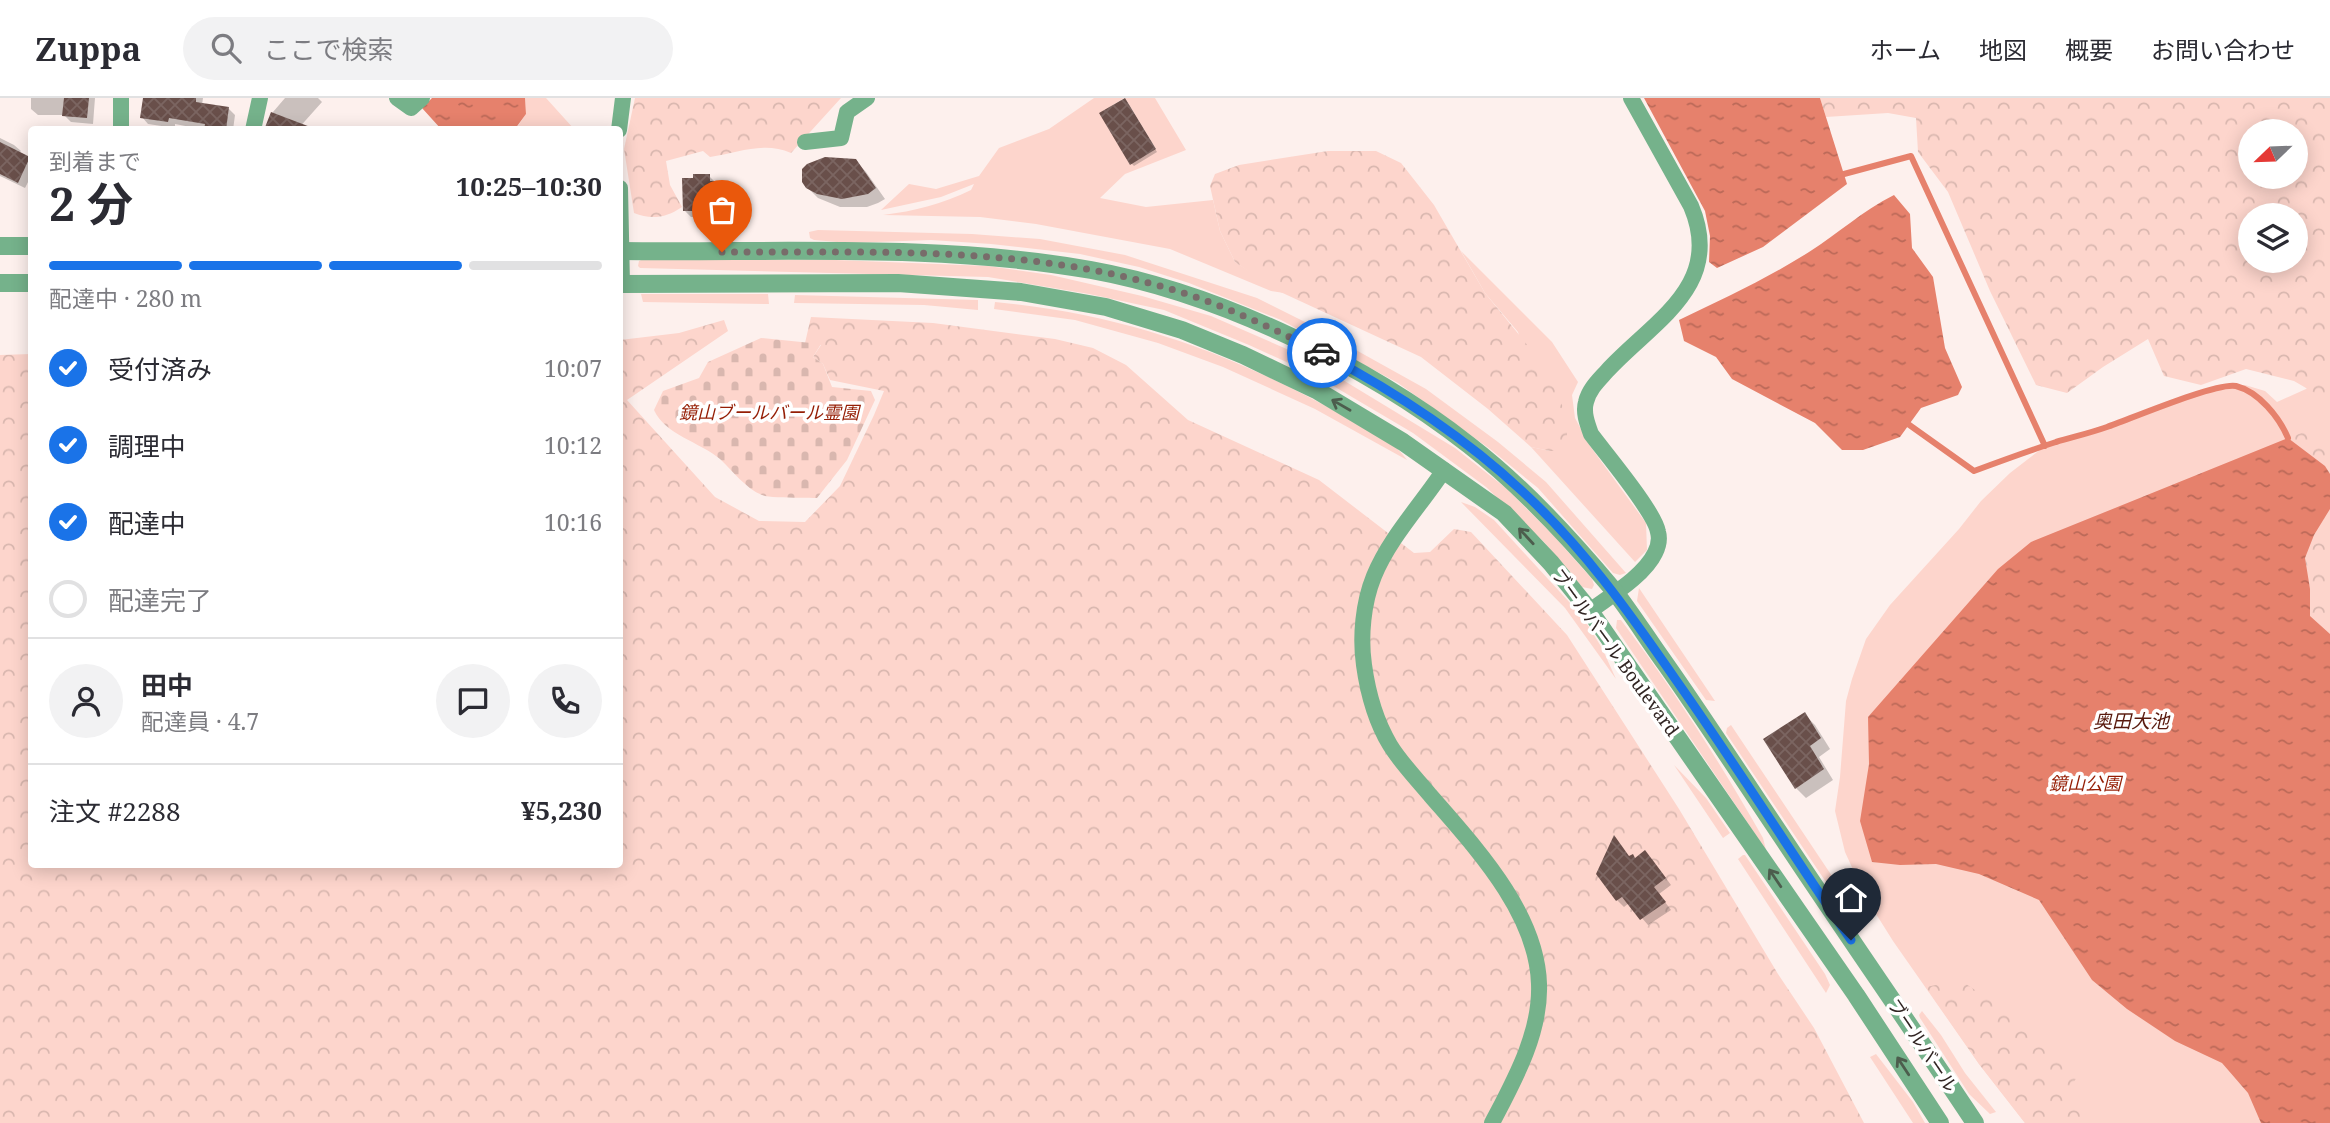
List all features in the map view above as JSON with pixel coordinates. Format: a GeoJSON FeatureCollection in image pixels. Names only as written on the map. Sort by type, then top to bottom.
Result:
{"type":"FeatureCollection","features":[{"type":"Feature","properties":{"kind":"street"},"geometry":{"type":"LineString","coordinates":[[121,98],[121,126]]}},
{"type":"Feature","properties":{"kind":"street"},"geometry":{"type":"LineString","coordinates":[[254,126],[260,98]]}},
{"type":"Feature","properties":{"kind":"street"},"geometry":{"type":"LineString","coordinates":[[397,98],[411,108],[422,98]]}},
{"type":"Feature","properties":{"kind":"street"},"geometry":{"type":"LineString","coordinates":[[620,126],[623,98]]}},
{"type":"Feature","properties":{"kind":"street"},"geometry":{"type":"LineString","coordinates":[[805,142],[841,138],[847,112],[867,98]]}},
{"type":"Feature","properties":{"kind":"street"},"geometry":{"type":"LineString","coordinates":[[1590,611],[1647,565],[1655,553],[1658,532],[1654,520],[1591,433],[1585,404],[1596,383],[1615,362],[1657,325],[1680,299],[1694,278],[1701,250],[1698,222],[1691,206],[1631,98]]}},
{"type":"Feature","properties":{"kind":"street"},"geometry":{"type":"LineString","coordinates":[[0,246],[28,246]]}},
{"type":"Feature","properties":{"kind":"street","name":"ブールバール"},"geometry":{"type":"LineString","coordinates":[[623,251],[978,256],[1093,271],[1160,285],[1284,334],[1350,368],[1418,408],[1469,445],[1523,491],[1615,592],[1706,722],[1975,1123]]}},
{"type":"Feature","properties":{"kind":"street"},"geometry":{"type":"LineString","coordinates":[[0,282],[28,283]]}},
{"type":"Feature","properties":{"kind":"street","name":"ブールバール Boulevard"},"geometry":{"type":"LineString","coordinates":[[623,284],[898,283],[1021,292],[1106,307],[1182,330],[1243,355],[1318,391],[1403,442],[1504,513],[1551,563],[1590,611],[1856,995],[1940,1123]]}},
{"type":"Feature","properties":{"kind":"street"},"geometry":{"type":"LineString","coordinates":[[1444,470],[1399,532],[1374,576],[1365,611],[1362,650],[1371,703],[1391,745],[1503,887],[1526,924],[1537,963],[1537,1009],[1528,1050],[1492,1123]]}},
{"type":"Feature","properties":{"kind":"green space"},"geometry":{"type":"Polygon","coordinates":[[[525,98],[546,98],[571,126],[518,126],[526,114],[525,98]]]}},
{"type":"Feature","properties":{"kind":"green space"},"geometry":{"type":"Polygon","coordinates":[[[635,98],[841,98],[791,153],[761,148],[710,157],[703,151],[666,161],[670,185],[682,207],[664,216],[646,217],[634,213],[624,149],[635,98]]]}},
{"type":"Feature","properties":{"kind":"green space"},"geometry":{"type":"Polygon","coordinates":[[[1094,98],[1124,98],[1113,105],[1156,149],[1125,98],[1155,98],[1186,150],[1125,174],[1100,198],[1146,207],[1213,200],[1220,231],[1235,262],[1284,293],[1271,291],[1170,249],[1036,224],[980,217],[883,215],[928,206],[971,190],[974,184],[941,197],[881,210],[909,184],[936,189],[979,176],[999,148],[1049,129],[1094,98]]]}},
{"type":"Feature","properties":{"kind":"green space"},"geometry":{"type":"Polygon","coordinates":[[[1820,98],[2330,98],[2330,402],[2294,381],[2246,369],[2201,385],[2164,376],[2148,339],[2067,393],[2036,385],[1990,291],[1948,192],[1918,152],[1916,118],[1888,113],[1826,117],[1820,98]]]}},
{"type":"Feature","properties":{"kind":"green space"},"geometry":{"type":"Polygon","coordinates":[[[1328,151],[1376,151],[1401,163],[1434,205],[1485,293],[1542,363],[1562,405],[1567,430],[1567,451],[1531,447],[1488,409],[1421,357],[1274,289],[1235,262],[1220,231],[1210,186],[1215,174],[1239,165],[1328,151]]]}},
{"type":"Feature","properties":{"kind":"green space"},"geometry":{"type":"Polygon","coordinates":[[[818,230],[972,234],[1040,239],[1125,255],[1257,298],[1426,389],[1498,442],[1546,482],[1626,573],[1613,573],[1538,488],[1490,449],[1398,383],[1281,320],[1189,283],[1139,267],[1080,254],[931,240],[849,243],[810,238],[809,232],[818,230]]]}},
{"type":"Feature","properties":{"kind":"green space"},"geometry":{"type":"Polygon","coordinates":[[[1461,251],[1552,342],[1578,382],[1572,395],[1575,418],[1590,446],[1646,523],[1647,550],[1635,562],[1531,447],[1550,451],[1518,332],[1485,293],[1461,251]]]}},
{"type":"Feature","properties":{"kind":"green space"},"geometry":{"type":"Polygon","coordinates":[[[836,260],[988,266],[1051,275],[1142,296],[1211,316],[1305,357],[1455,448],[1507,489],[1553,535],[1592,579],[1594,585],[1592,589],[1582,587],[1544,542],[1486,487],[1413,433],[1313,374],[1164,310],[988,277],[640,268],[639,261],[836,260]]]}},
{"type":"Feature","properties":{"kind":"green space"},"geometry":{"type":"Polygon","coordinates":[[[641,294],[768,294],[769,304],[643,302],[641,294]]]}},
{"type":"Feature","properties":{"kind":"green space"},"geometry":{"type":"Polygon","coordinates":[[[795,295],[978,300],[978,310],[924,305],[794,303],[795,295]]]}},
{"type":"Feature","properties":{"kind":"green space"},"geometry":{"type":"Polygon","coordinates":[[[995,302],[1042,308],[1132,326],[1217,355],[1259,372],[1369,429],[1394,445],[1407,460],[1315,409],[1223,367],[1158,343],[1075,320],[994,309],[995,302]]]}},
{"type":"Feature","properties":{"kind":"green space"},"geometry":{"type":"Polygon","coordinates":[[[811,317],[933,323],[1055,339],[1093,348],[1126,365],[1188,420],[1319,480],[1414,553],[1430,552],[1454,529],[1471,532],[1567,635],[1679,809],[1778,974],[1814,1028],[1864,1123],[0,1123],[0,355],[28,354],[28,868],[623,868],[623,340],[679,333],[724,320],[728,331],[627,400],[715,497],[759,521],[805,522],[840,486],[884,391],[830,380],[823,364],[813,357],[821,345],[805,343],[811,317]]]}},
{"type":"Feature","properties":{"kind":"green space","name":"鏡山ブールバール霊園"},"geometry":{"type":"Polygon","coordinates":[[[761,338],[821,344],[813,357],[823,364],[832,387],[871,391],[875,400],[847,460],[817,498],[773,497],[756,492],[712,453],[666,426],[654,410],[663,391],[699,378],[708,362],[761,338]]]}},
{"type":"Feature","properties":{"kind":"green space","name":"奥田大池"},"geometry":{"type":"Polygon","coordinates":[[[2330,365],[2330,1123],[2025,1123],[1979,1064],[1893,941],[1866,898],[1845,852],[1835,811],[1846,701],[1866,639],[1890,605],[1981,501],[2010,473],[2045,446],[2105,428],[2187,397],[2225,387],[2245,385],[2265,391],[2277,402],[2306,389],[2330,365]]]}},
{"type":"Feature","properties":{"kind":"green space"},"geometry":{"type":"Polygon","coordinates":[[[2315,428],[2330,434],[2330,474],[2325,466],[2288,438],[2315,428]]]}},
{"type":"Feature","properties":{"kind":"green space"},"geometry":{"type":"Polygon","coordinates":[[[1461,502],[1475,507],[1494,520],[1582,616],[1602,648],[1616,679],[1565,608],[1461,502]]]}},
{"type":"Feature","properties":{"kind":"green space"},"geometry":{"type":"Polygon","coordinates":[[[2330,509],[2330,634],[2310,616],[2310,589],[2305,558],[2314,535],[2330,509]]]}},
{"type":"Feature","properties":{"kind":"green space"},"geometry":{"type":"Polygon","coordinates":[[[1639,588],[1715,701],[1706,700],[1637,601],[1639,588]]]}},
{"type":"Feature","properties":{"kind":"green space"},"geometry":{"type":"Polygon","coordinates":[[[1617,620],[1621,620],[1641,646],[1696,727],[1763,838],[1766,850],[1616,628],[1617,620]]]}},
{"type":"Feature","properties":{"kind":"green space"},"geometry":{"type":"Polygon","coordinates":[[[1731,725],[1852,906],[1848,912],[1726,733],[1731,725]]]}},
{"type":"Feature","properties":{"kind":"green space"},"geometry":{"type":"Polygon","coordinates":[[[1674,765],[1706,798],[1730,833],[1723,838],[1674,765]]]}},
{"type":"Feature","properties":{"kind":"green space"},"geometry":{"type":"Polygon","coordinates":[[[1743,855],[1825,974],[1830,985],[1826,993],[1738,859],[1743,855]]]}},
{"type":"Feature","properties":{"kind":"green space"},"geometry":{"type":"Polygon","coordinates":[[[1960,980],[2002,1008],[2080,1072],[2066,1095],[2097,1123],[2025,1123],[1979,1064],[1926,987],[1960,980]]]}},
{"type":"Feature","properties":{"kind":"green space"},"geometry":{"type":"Polygon","coordinates":[[[1922,1011],[1996,1112],[1990,1114],[1969,1094],[1920,1018],[1922,1011]]]}},
{"type":"Feature","properties":{"kind":"green space"},"geometry":{"type":"Polygon","coordinates":[[[1876,1054],[1913,1102],[1925,1123],[1913,1123],[1870,1057],[1876,1054]]]}},
{"type":"Feature","properties":{"kind":"water"},"geometry":{"type":"Polygon","coordinates":[[[432,98],[525,98],[526,114],[517,126],[438,126],[422,108],[432,98]]]}},
{"type":"Feature","properties":{"kind":"water"},"geometry":{"type":"Polygon","coordinates":[[[1644,98],[1820,98],[1847,184],[1763,247],[1717,268],[1709,262],[1710,236],[1705,211],[1644,98]]]}},
{"type":"Feature","properties":{"kind":"water"},"geometry":{"type":"Polygon","coordinates":[[[1894,195],[1910,214],[1912,248],[1933,277],[1945,348],[1962,387],[1958,395],[1921,408],[1900,437],[1863,450],[1842,450],[1815,423],[1732,379],[1716,357],[1684,341],[1679,320],[1793,262],[1894,195]]]}},
{"type":"Feature","properties":{"kind":"water","name":"奥田大池"},"geometry":{"type":"Polygon","coordinates":[[[2288,438],[2325,466],[2330,474],[2330,509],[2314,535],[2305,558],[2310,589],[2310,616],[2330,634],[2330,1123],[2261,1123],[2248,1093],[2222,1063],[2175,1041],[2127,1009],[2092,980],[2039,900],[1979,874],[1936,864],[1900,865],[1872,862],[1860,821],[1869,764],[1868,717],[1998,569],[2031,542],[2288,438]]]}},
{"type":"Feature","properties":{"kind":"building"},"geometry":{"type":"Polygon","coordinates":[[[64,98],[89,98],[87,118],[62,116],[64,98]]]}},
{"type":"Feature","properties":{"kind":"building"},"geometry":{"type":"Polygon","coordinates":[[[143,98],[196,98],[196,102],[229,107],[227,126],[205,126],[169,118],[168,122],[140,118],[143,98]]]}},
{"type":"Feature","properties":{"kind":"building"},"geometry":{"type":"Polygon","coordinates":[[[1125,98],[1156,149],[1130,165],[1099,113],[1125,98]]]}},
{"type":"Feature","properties":{"kind":"building"},"geometry":{"type":"Polygon","coordinates":[[[271,112],[308,126],[266,126],[271,112]]]}},
{"type":"Feature","properties":{"kind":"building"},"geometry":{"type":"Polygon","coordinates":[[[0,142],[28,156],[18,183],[0,174],[0,142]]]}},
{"type":"Feature","properties":{"kind":"building"},"geometry":{"type":"Polygon","coordinates":[[[825,157],[856,159],[876,188],[868,194],[842,199],[817,194],[806,188],[802,182],[802,169],[807,164],[825,157]]]}},
{"type":"Feature","properties":{"kind":"building"},"geometry":{"type":"Polygon","coordinates":[[[693,174],[710,174],[710,181],[726,181],[727,193],[734,193],[734,211],[683,211],[682,178],[693,178],[693,174]]]}},
{"type":"Feature","properties":{"kind":"building"},"geometry":{"type":"Polygon","coordinates":[[[1805,712],[1821,738],[1810,746],[1824,769],[1795,789],[1763,739],[1805,712]]]}},
{"type":"Feature","properties":{"kind":"building"},"geometry":{"type":"Polygon","coordinates":[[[1614,835],[1629,856],[1633,854],[1635,858],[1645,850],[1666,878],[1654,887],[1666,902],[1640,920],[1622,897],[1616,901],[1596,874],[1614,835]]]}},
{"type":"Feature","properties":{"kind":"waterway"},"geometry":{"type":"LineString","coordinates":[[1844,174],[1911,156],[2045,446]]}},
{"type":"Feature","properties":{"kind":"waterway"},"geometry":{"type":"LineString","coordinates":[[1908,424],[1974,471],[2193,395],[2236,386],[2253,394],[2267,406],[2288,438]]}},
{"type":"Feature","properties":{"kind":"way so far"},"geometry":{"type":"LineString","coordinates":[[722,252],[978,256],[1093,271],[1160,285],[1284,334],[1322,353]]}},
{"type":"Feature","properties":{"kind":"route"},"geometry":{"type":"LineString","coordinates":[[1322,353],[1418,408],[1469,445],[1523,491],[1570,540],[1615,592],[1706,722],[1851,940]]}},
{"type":"Feature","properties":{"kind":"park label","name":"鏡山公園"},"geometry":{"type":"Point","coordinates":[2085,783]}}]}
